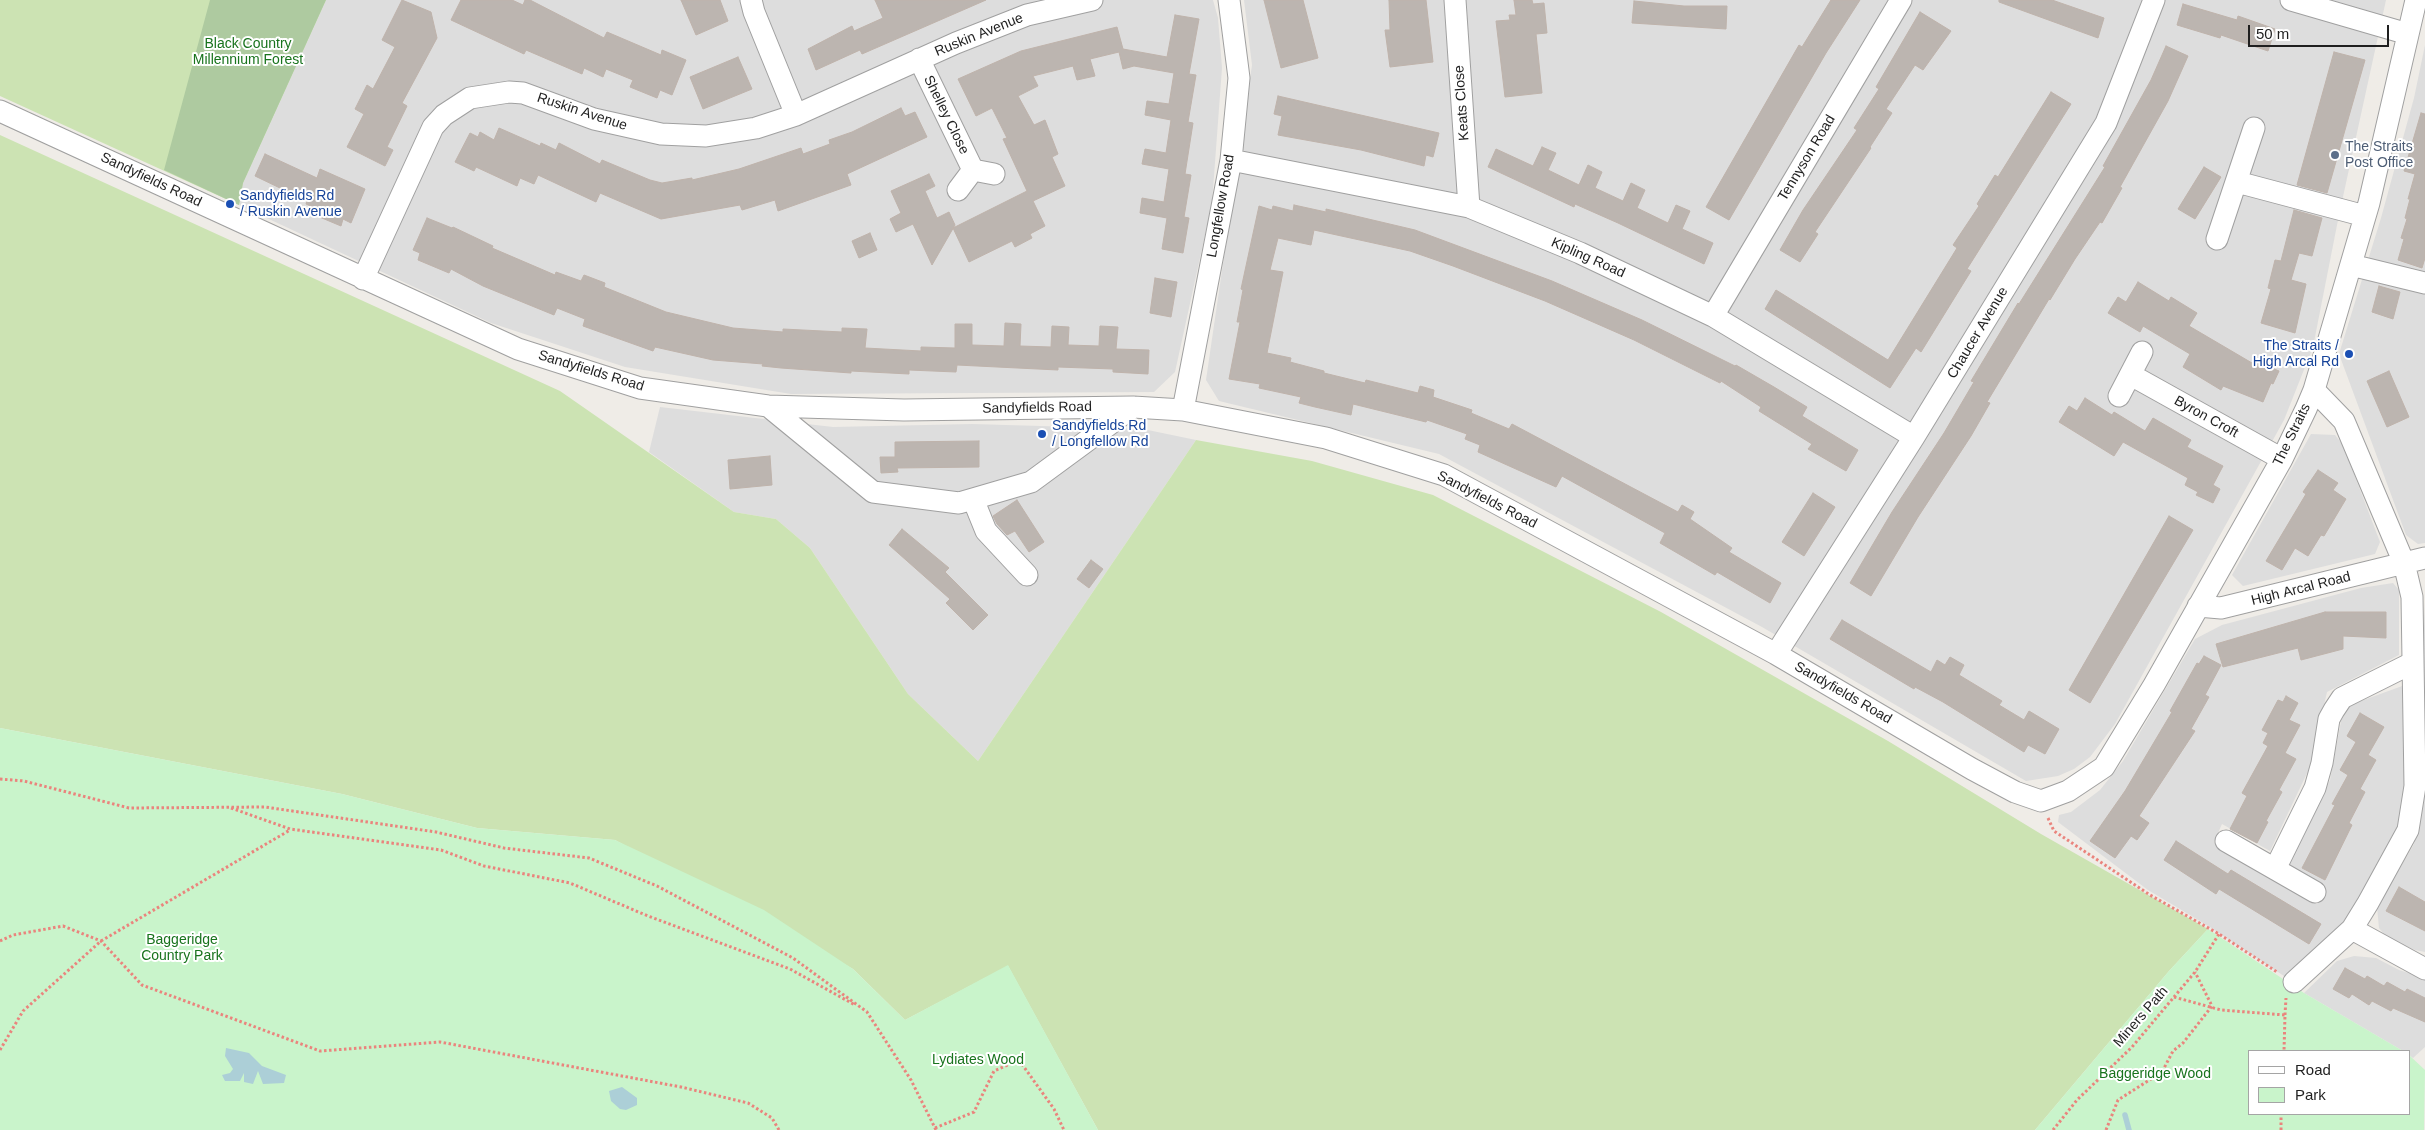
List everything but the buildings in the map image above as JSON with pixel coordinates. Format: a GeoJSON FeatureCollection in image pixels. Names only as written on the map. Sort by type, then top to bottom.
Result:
{"type":"FeatureCollection","features":[{"type":"Feature","properties":{"kind":"street"},"geometry":{"type":"LineString","coordinates":[[751,0],[754,12],[796,115]]}},
{"type":"Feature","properties":{"kind":"street","name":"Ruskin Avenue"},"geometry":{"type":"LineString","coordinates":[[363,279],[434,127],[444,115],[470,98],[509,92],[523,93],[594,119],[660,134],[706,136],[756,128],[796,115],[919,59],[1027,15],[1092,0]]}},
{"type":"Feature","properties":{"kind":"street","name":"Longfellow Road"},"geometry":{"type":"LineString","coordinates":[[1183,410],[1231,160],[1239,78],[1229,0]]}},
{"type":"Feature","properties":{"kind":"street","name":"Keats Close"},"geometry":{"type":"LineString","coordinates":[[1455,0],[1469,207]]}},
{"type":"Feature","properties":{"kind":"street","name":"Tennyson Road"},"geometry":{"type":"LineString","coordinates":[[1713,316],[1901,0]]}},
{"type":"Feature","properties":{"kind":"street","name":"Chaucer Avenue"},"geometry":{"type":"LineString","coordinates":[[1776,654],[1914,438],[2106,123],[2154,0]]}},
{"type":"Feature","properties":{"kind":"street"},"geometry":{"type":"LineString","coordinates":[[2291,0],[2408,34]]}},
{"type":"Feature","properties":{"kind":"street","name":"The Straits"},"geometry":{"type":"LineString","coordinates":[[2041,801],[2068,791],[2104,767],[2282,459],[2314,390],[2366,216],[2416,0]]}},
{"type":"Feature","properties":{"kind":"street","name":"Shelley Close"},"geometry":{"type":"LineString","coordinates":[[919,59],[973,170]]}},
{"type":"Feature","properties":{"kind":"street","name":"Sandyfields Road"},"geometry":{"type":"LineString","coordinates":[[0,110],[518,349],[640,388],[768,406],[904,410],[1134,407],[1183,410],[1326,438],[1444,475],[1776,654],[2014,792],[2041,801]]}},
{"type":"Feature","properties":{"kind":"street"},"geometry":{"type":"LineString","coordinates":[[2217,239],[2254,128]]}},
{"type":"Feature","properties":{"kind":"street","name":"Kipling Road"},"geometry":{"type":"LineString","coordinates":[[1231,160],[1469,207],[1580,254],[1713,316],[1914,438]]}},
{"type":"Feature","properties":{"kind":"street","name":"Shelley Close"},"geometry":{"type":"LineString","coordinates":[[973,170],[994,174]]}},
{"type":"Feature","properties":{"kind":"street","name":"Shelley Close"},"geometry":{"type":"LineString","coordinates":[[958,190],[973,170]]}},
{"type":"Feature","properties":{"kind":"street"},"geometry":{"type":"LineString","coordinates":[[2237,182],[2366,216]]}},
{"type":"Feature","properties":{"kind":"street"},"geometry":{"type":"LineString","coordinates":[[2351,265],[2425,283]]}},
{"type":"Feature","properties":{"kind":"street"},"geometry":{"type":"LineString","coordinates":[[2119,396],[2142,352]]}},
{"type":"Feature","properties":{"kind":"street","name":"Byron Croft"},"geometry":{"type":"LineString","coordinates":[[2131,375],[2282,459]]}},
{"type":"Feature","properties":{"kind":"street"},"geometry":{"type":"LineString","coordinates":[[2294,982],[2352,929],[2401,845],[2412,814],[2416,786],[2412,597],[2404,563],[2344,421],[2314,390]]}},
{"type":"Feature","properties":{"kind":"street"},"geometry":{"type":"LineString","coordinates":[[768,406],[873,492],[959,504],[1031,482],[1134,407]]}},
{"type":"Feature","properties":{"kind":"street"},"geometry":{"type":"LineString","coordinates":[[973,500],[986,531],[1027,575]]}},
{"type":"Feature","properties":{"kind":"street","name":"High Arcal Road"},"geometry":{"type":"LineString","coordinates":[[2198,606],[2222,608],[2425,558]]}},
{"type":"Feature","properties":{"kind":"street"},"geometry":{"type":"LineString","coordinates":[[2275,869],[2315,788],[2322,763],[2329,719],[2334,710],[2342,698],[2412,662]]}},
{"type":"Feature","properties":{"kind":"street"},"geometry":{"type":"LineString","coordinates":[[2226,840],[2316,892]]}},
{"type":"Feature","properties":{"kind":"street"},"geometry":{"type":"LineString","coordinates":[[2352,929],[2425,969]]}},
{"type":"Feature","properties":{"kind":"path"},"geometry":{"type":"LineString","coordinates":[[0,779],[24,781],[129,808],[265,806],[436,832],[504,848],[590,858],[657,886],[793,958],[868,1012],[910,1080],[936,1129],[974,1112],[994,1071],[1019,1060],[1054,1108],[1064,1130]]}},
{"type":"Feature","properties":{"kind":"path"},"geometry":{"type":"LineString","coordinates":[[2041,801],[2054,831],[2150,895],[2219,934],[2294,982]]}},
{"type":"Feature","properties":{"kind":"path"},"geometry":{"type":"LineString","coordinates":[[228,807],[290,829],[441,850],[484,866],[570,883],[648,916],[790,969],[868,1012]]}},
{"type":"Feature","properties":{"kind":"path"},"geometry":{"type":"LineString","coordinates":[[0,1050],[23,1011],[101,941],[290,829]]}},
{"type":"Feature","properties":{"kind":"path"},"geometry":{"type":"LineString","coordinates":[[0,941],[13,935],[63,926],[101,941],[142,984],[320,1051],[440,1042],[681,1087],[748,1103],[772,1118],[779,1130]]}},
{"type":"Feature","properties":{"kind":"path","name":"Miners Path"},"geometry":{"type":"LineString","coordinates":[[2053,1130],[2077,1100],[2132,1047],[2195,972],[2219,934]]}},
{"type":"Feature","properties":{"kind":"path"},"geometry":{"type":"LineString","coordinates":[[2195,972],[2212,1006]]}},
{"type":"Feature","properties":{"kind":"path"},"geometry":{"type":"LineString","coordinates":[[2174,997],[2222,1010],[2285,1015],[2284,1050]]}},
{"type":"Feature","properties":{"kind":"path"},"geometry":{"type":"LineString","coordinates":[[2106,1130],[2118,1100],[2162,1072],[2173,1051],[2183,1043],[2212,1006]]}},
{"type":"Feature","properties":{"kind":"path"},"geometry":{"type":"LineString","coordinates":[[2281,1115],[2281,1130]]}},
{"type":"Feature","properties":{"kind":"shaded area"},"geometry":{"type":"Polygon","coordinates":[[[326,0],[1213,0],[1218,18],[1222,68],[1212,203],[1175,372],[1154,392],[791,394],[625,367],[491,323],[239,205],[243,183],[326,0]]]}},
{"type":"Feature","properties":{"kind":"shaded area"},"geometry":{"type":"Polygon","coordinates":[[[1244,0],[2386,0],[2339,215],[2313,347],[2284,420],[2115,724],[2090,757],[2074,769],[2058,776],[2026,781],[1762,627],[1439,454],[1219,401],[1206,380],[1252,65],[1244,0]]]}},
{"type":"Feature","properties":{"kind":"shaded area"},"geometry":{"type":"Polygon","coordinates":[[[2425,45],[2425,543],[2418,544],[2406,535],[2339,354],[2381,218],[2414,98],[2425,45]]]}},
{"type":"Feature","properties":{"kind":"shaded area"},"geometry":{"type":"Polygon","coordinates":[[[660,407],[833,427],[972,424],[1143,429],[1196,440],[978,761],[908,694],[810,548],[776,519],[734,512],[649,452],[660,407]]]}},
{"type":"Feature","properties":{"kind":"shaded area"},"geometry":{"type":"Polygon","coordinates":[[[2311,434],[2335,435],[2343,445],[2380,542],[2375,554],[2243,586],[2232,575],[2311,434]]]}},
{"type":"Feature","properties":{"kind":"shaded area"},"geometry":{"type":"Polygon","coordinates":[[[2393,583],[2399,590],[2399,655],[2327,692],[2310,767],[2270,851],[2222,824],[2214,842],[2317,904],[2324,892],[2287,867],[2330,780],[2341,721],[2350,705],[2405,685],[2407,813],[2346,925],[2289,976],[2284,976],[2210,927],[2148,890],[2058,822],[2059,815],[2071,812],[2100,790],[2123,761],[2195,639],[2222,625],[2361,588],[2393,583]]]}},
{"type":"Feature","properties":{"kind":"shaded area"},"geometry":{"type":"Polygon","coordinates":[[[2425,602],[2425,952],[2415,950],[2387,938],[2379,928],[2377,907],[2414,844],[2424,802],[2422,676],[2425,602]]]}},
{"type":"Feature","properties":{"kind":"shaded area"},"geometry":{"type":"Polygon","coordinates":[[[2354,956],[2376,958],[2399,970],[2425,978],[2425,1047],[2413,1058],[2410,1056],[2410,1050],[2401,1050],[2304,993],[2337,961],[2354,956]]]}},
{"type":"Feature","properties":{"kind":"green space"},"geometry":{"type":"Polygon","coordinates":[[[0,0],[326,0],[243,183],[239,205],[0,96],[0,0]]]}},
{"type":"Feature","properties":{"kind":"green space","name":"Black Country Millennium Forest"},"geometry":{"type":"Polygon","coordinates":[[[210,0],[326,0],[243,183],[239,205],[164,170],[210,0]]]}},
{"type":"Feature","properties":{"kind":"green space"},"geometry":{"type":"Polygon","coordinates":[[[0,135],[560,391],[734,512],[776,519],[810,548],[908,694],[978,761],[1196,440],[1312,461],[1433,495],[1661,612],[1888,741],[2041,834],[2208,929],[2169,971],[2035,1130],[1098,1130],[1008,966],[905,1020],[853,969],[615,840],[477,828],[342,794],[0,728],[0,135]]]}},
{"type":"Feature","properties":{"kind":"green space","name":"Baggeridge Country Park"},"geometry":{"type":"Polygon","coordinates":[[[0,728],[342,794],[477,828],[615,840],[764,910],[853,969],[905,1020],[1008,965],[1098,1130],[0,1130],[0,728]]]}},
{"type":"Feature","properties":{"kind":"green space","name":"Baggeridge Wood"},"geometry":{"type":"Polygon","coordinates":[[[2208,929],[2304,993],[2401,1050],[2248,1050],[2248,1115],[2410,1115],[2410,1056],[2425,1070],[2424,1130],[2035,1130],[2169,971],[2208,929]]]}},
{"type":"Feature","properties":{"kind":"water"},"geometry":{"type":"Polygon","coordinates":[[[226,1048],[249,1053],[262,1066],[286,1075],[284,1083],[263,1084],[258,1071],[253,1084],[244,1082],[244,1073],[240,1081],[225,1081],[222,1075],[230,1073],[233,1069],[225,1056],[226,1048]]]}},
{"type":"Feature","properties":{"kind":"water"},"geometry":{"type":"Polygon","coordinates":[[[622,1087],[637,1098],[637,1105],[626,1110],[620,1109],[611,1101],[609,1091],[622,1087]]]}},
{"type":"Feature","properties":{"kind":"waterway"},"geometry":{"type":"LineString","coordinates":[[2125,1115],[2129,1130]]}},
{"type":"Feature","properties":{"kind":"place","name":"The Straits Post Office"},"geometry":{"type":"Point","coordinates":[2335,155]}},
{"type":"Feature","properties":{"kind":"place","name":"Sandyfields Rd / Ruskin Avenue"},"geometry":{"type":"Point","coordinates":[230,204]}},
{"type":"Feature","properties":{"kind":"place","name":"The Straits / High Arcal Rd"},"geometry":{"type":"Point","coordinates":[2349,354]}},
{"type":"Feature","properties":{"kind":"place","name":"Sandyfields Rd / Longfellow Rd"},"geometry":{"type":"Point","coordinates":[1042,434]}},
{"type":"Feature","properties":{"kind":"park label","name":"Lydiates Wood"},"geometry":{"type":"Point","coordinates":[978,1060]}}]}
